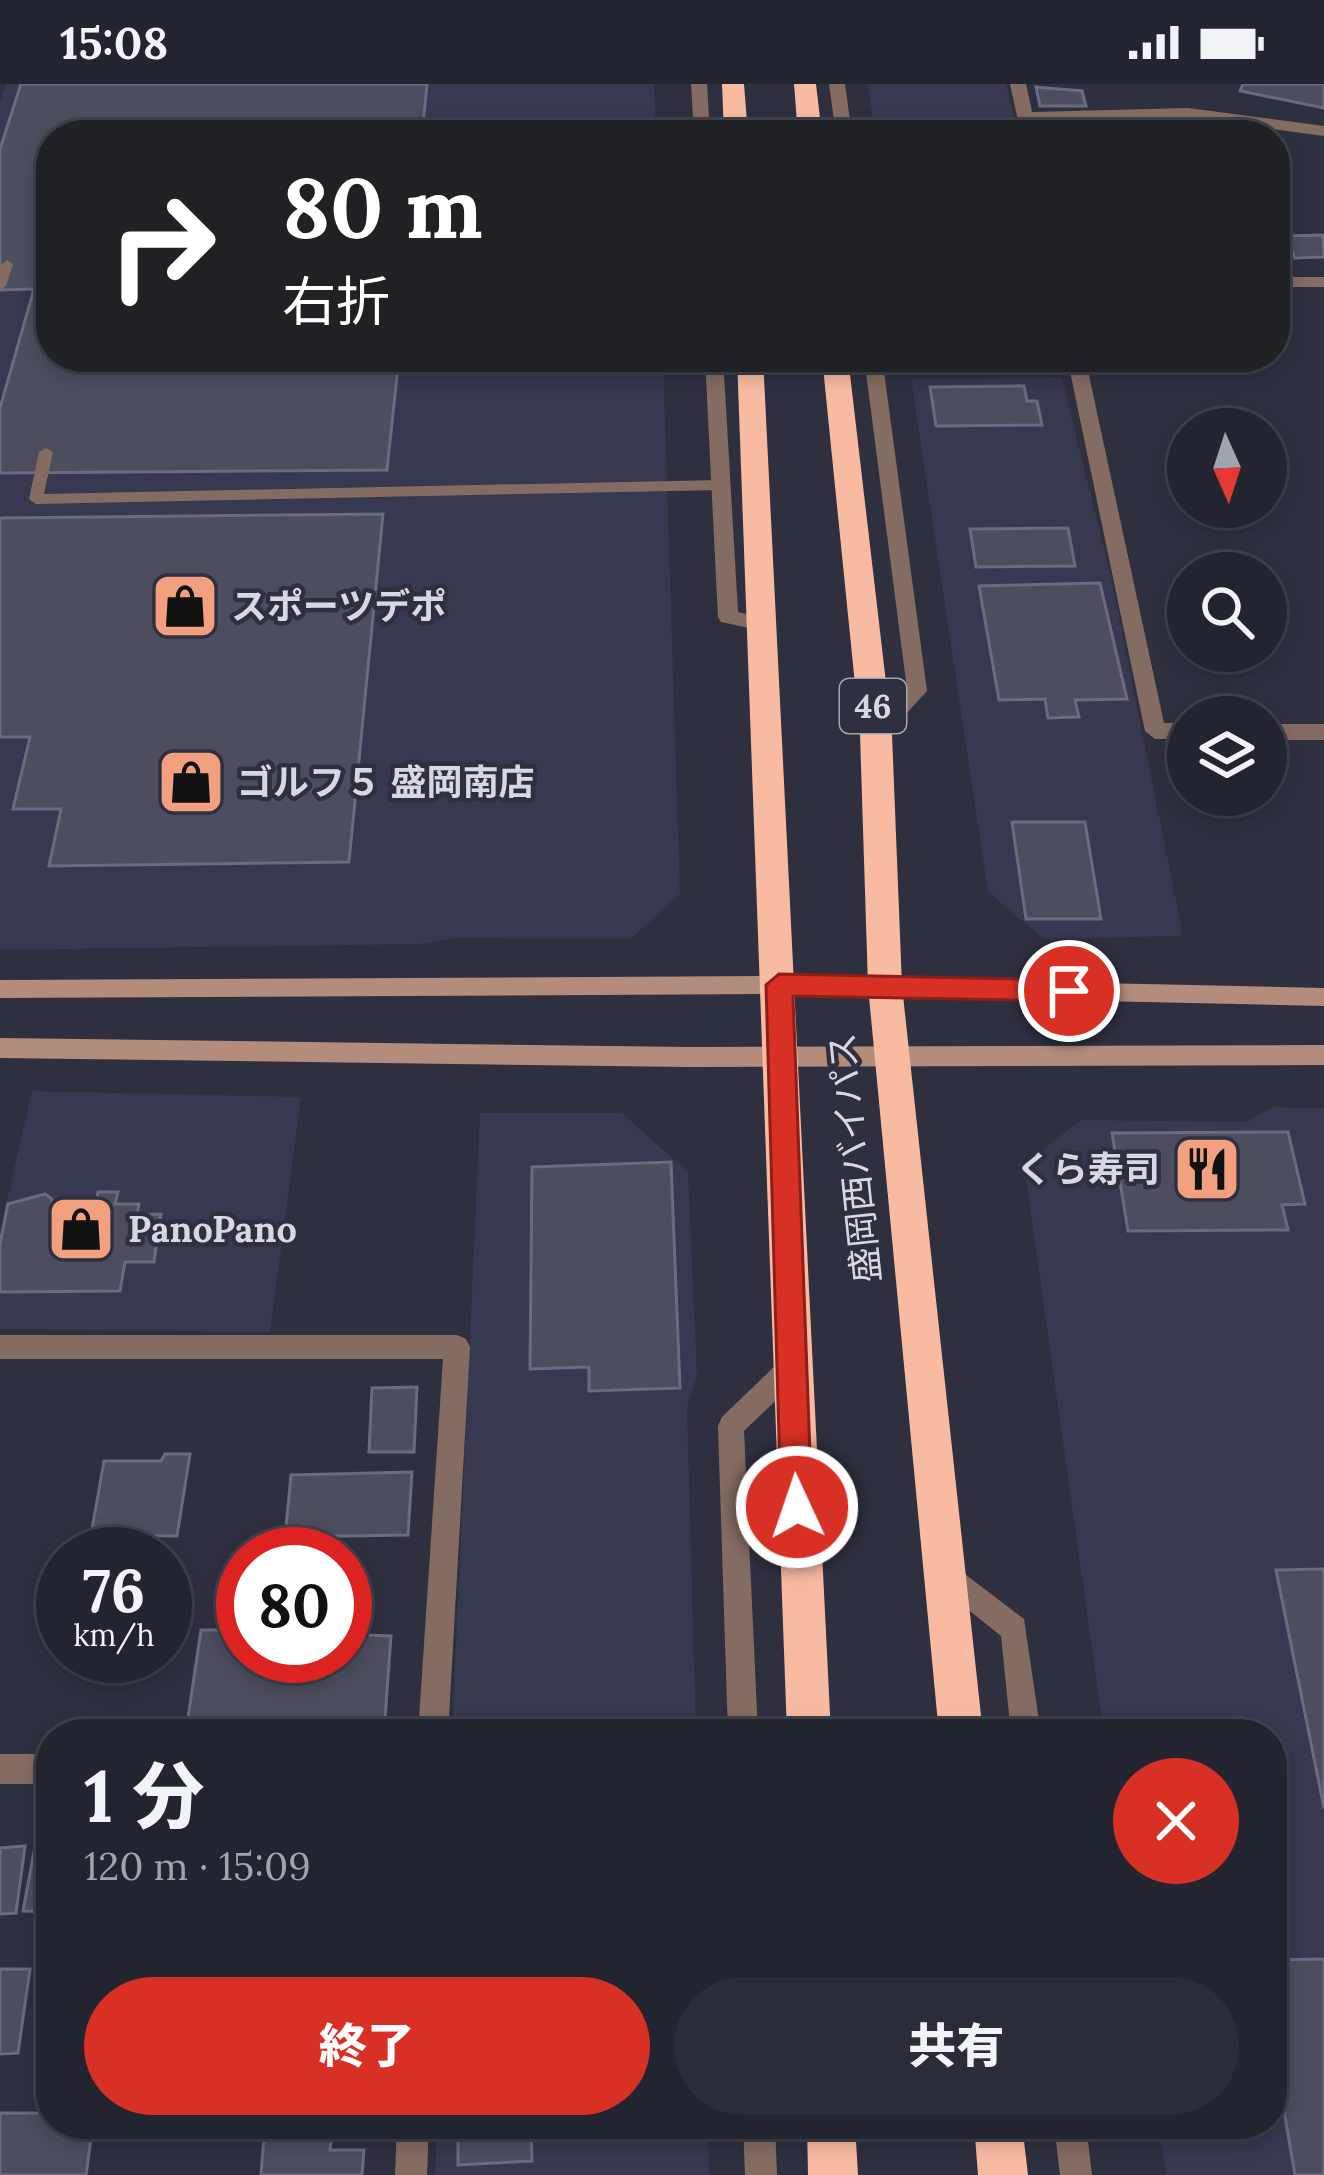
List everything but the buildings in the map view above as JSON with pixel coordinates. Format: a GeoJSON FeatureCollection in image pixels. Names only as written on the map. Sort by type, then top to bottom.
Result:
{"type":"FeatureCollection","features":[{"type":"Feature","properties":{"kind":"highway"},"geometry":{"type":"LineString","coordinates":[[733,84],[735,120]]}},
{"type":"Feature","properties":{"kind":"highway"},"geometry":{"type":"LineString","coordinates":[[805,84],[809,120]]}},
{"type":"Feature","properties":{"kind":"highway","name":"盛岡西バイパス"},"geometry":{"type":"LineString","coordinates":[[751,372],[766,625],[790,1370],[808,1719]]}},
{"type":"Feature","properties":{"kind":"highway","name":"盛岡西バイパス"},"geometry":{"type":"LineString","coordinates":[[837,372],[876,734],[885,986],[960,1719]]}},
{"type":"Feature","properties":{"kind":"highway"},"geometry":{"type":"LineString","coordinates":[[832,2139],[833,2175]]}},
{"type":"Feature","properties":{"kind":"highway"},"geometry":{"type":"LineString","coordinates":[[999,2139],[1003,2175]]}},
{"type":"Feature","properties":{"kind":"street"},"geometry":{"type":"LineString","coordinates":[[699,84],[701,120]]}},
{"type":"Feature","properties":{"kind":"street"},"geometry":{"type":"LineString","coordinates":[[837,84],[842,120]]}},
{"type":"Feature","properties":{"kind":"street"},"geometry":{"type":"LineString","coordinates":[[1018,84],[1026,120]]}},
{"type":"Feature","properties":{"kind":"street"},"geometry":{"type":"LineString","coordinates":[[1026,117],[1188,113],[1241,120]]}},
{"type":"Feature","properties":{"kind":"street"},"geometry":{"type":"LineString","coordinates":[[1290,126],[1324,131]]}},
{"type":"Feature","properties":{"kind":"street"},"geometry":{"type":"LineString","coordinates":[[1290,282],[1324,282]]}},
{"type":"Feature","properties":{"kind":"street"},"geometry":{"type":"LineString","coordinates":[[715,372],[728,616],[766,625]]}},
{"type":"Feature","properties":{"kind":"street"},"geometry":{"type":"LineString","coordinates":[[875,372],[917,691],[876,734]]}},
{"type":"Feature","properties":{"kind":"street"},"geometry":{"type":"LineString","coordinates":[[1079,372],[1155,731],[1167,731]]}},
{"type":"Feature","properties":{"kind":"street"},"geometry":{"type":"LineString","coordinates":[[1287,732],[1324,732]]}},
{"type":"Feature","properties":{"kind":"street"},"geometry":{"type":"LineString","coordinates":[[0,989],[779,985],[1324,997]]}},
{"type":"Feature","properties":{"kind":"street"},"geometry":{"type":"LineString","coordinates":[[0,1048],[264,1055],[1324,1055]]}},
{"type":"Feature","properties":{"kind":"street"},"geometry":{"type":"LineString","coordinates":[[0,1347],[457,1347],[434,1719]]}},
{"type":"Feature","properties":{"kind":"street"},"geometry":{"type":"LineString","coordinates":[[742,1719],[731,1426],[790,1370]]}},
{"type":"Feature","properties":{"kind":"street"},"geometry":{"type":"LineString","coordinates":[[945,1573],[1014,1630],[1024,1719]]}},
{"type":"Feature","properties":{"kind":"street"},"geometry":{"type":"LineString","coordinates":[[0,1769],[36,1769]]}},
{"type":"Feature","properties":{"kind":"street"},"geometry":{"type":"LineString","coordinates":[[410,2175],[412,2139]]}},
{"type":"Feature","properties":{"kind":"street"},"geometry":{"type":"LineString","coordinates":[[760,2139],[761,2175]]}},
{"type":"Feature","properties":{"kind":"street"},"geometry":{"type":"LineString","coordinates":[[1072,2139],[1076,2175]]}},
{"type":"Feature","properties":{"kind":"lane"},"geometry":{"type":"LineString","coordinates":[[0,286],[7,264]]}},
{"type":"Feature","properties":{"kind":"lane"},"geometry":{"type":"LineString","coordinates":[[46,452],[36,500],[721,485]]}},
{"type":"Feature","properties":{"kind":"shaded area"},"geometry":{"type":"Polygon","coordinates":[[[6,84],[654,84],[655,120],[36,120],[36,372],[663,372],[680,894],[630,939],[456,938],[421,944],[0,950],[0,102],[6,84]]]}},
{"type":"Feature","properties":{"kind":"shaded area"},"geometry":{"type":"Polygon","coordinates":[[[868,84],[1006,84],[1014,120],[873,120],[868,84]]]}},
{"type":"Feature","properties":{"kind":"shaded area"},"geometry":{"type":"Polygon","coordinates":[[[1062,378],[1111,577],[1183,936],[1044,939],[988,892],[911,379],[1062,378]]]}},
{"type":"Feature","properties":{"kind":"shaded area"},"geometry":{"type":"Polygon","coordinates":[[[32,1091],[301,1097],[270,1332],[0,1329],[0,1230],[32,1091]]]}},
{"type":"Feature","properties":{"kind":"shaded area"},"geometry":{"type":"Polygon","coordinates":[[[1273,1107],[1324,1108],[1324,2175],[1166,2175],[1161,2139],[1287,2139],[1287,1719],[1102,1719],[1024,1164],[1081,1120],[1245,1122],[1273,1107]]]}},
{"type":"Feature","properties":{"kind":"shaded area"},"geometry":{"type":"Polygon","coordinates":[[[480,1113],[622,1113],[688,1172],[697,1376],[687,1408],[696,1719],[453,1719],[480,1113]]]}},
{"type":"Feature","properties":{"kind":"shaded area"},"geometry":{"type":"Polygon","coordinates":[[[436,2139],[708,2139],[709,2175],[435,2175],[436,2139]]]}},
{"type":"Feature","properties":{"kind":"place","name":"スポーツデポ"},"geometry":{"type":"Point","coordinates":[185,606]}},
{"type":"Feature","properties":{"kind":"place","name":"ゴルフ５ 盛岡南店"},"geometry":{"type":"Point","coordinates":[191,782]}},
{"type":"Feature","properties":{"kind":"place","name":"くら寿司"},"geometry":{"type":"Point","coordinates":[1207,1169]}},
{"type":"Feature","properties":{"kind":"place","name":"PanoPano"},"geometry":{"type":"Point","coordinates":[81,1229]}},
{"type":"Feature","properties":{"kind":"route"},"geometry":{"type":"LineString","coordinates":[[797,1507],[779,985],[1069,991]]}}]}
